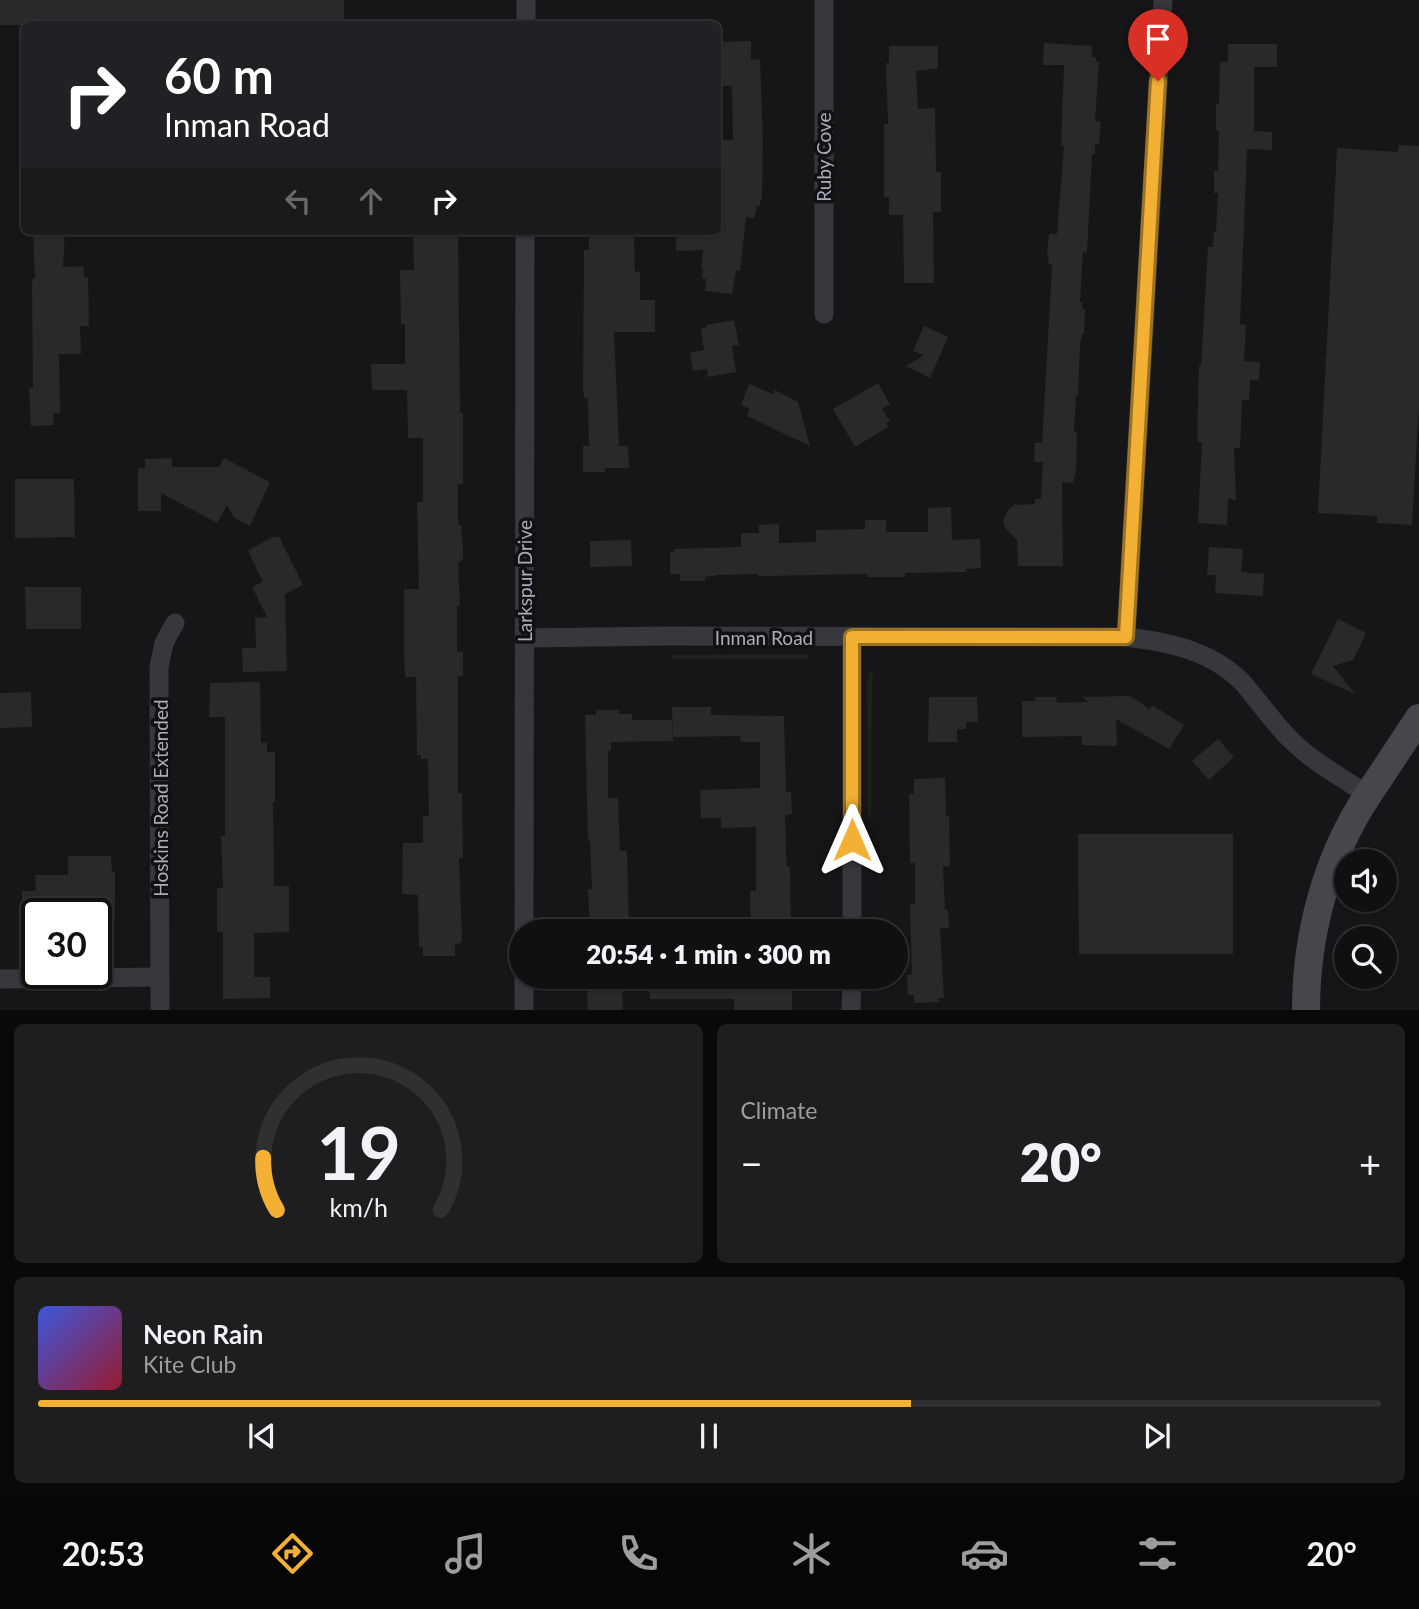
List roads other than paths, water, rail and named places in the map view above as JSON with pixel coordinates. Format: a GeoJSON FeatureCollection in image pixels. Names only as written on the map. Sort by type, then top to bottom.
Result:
{"type":"FeatureCollection","features":[{"type":"Feature","properties":{"kind":"main road"},"geometry":{"type":"LineString","coordinates":[[1306,1010],[1312,935],[1325,884],[1345,835],[1367,795],[1419,718]]}},
{"type":"Feature","properties":{"kind":"street"},"geometry":{"type":"LineString","coordinates":[[526,0],[526,21]]}},
{"type":"Feature","properties":{"kind":"street","name":"Ruby Cove"},"geometry":{"type":"LineString","coordinates":[[824,0],[824,314]]}},
{"type":"Feature","properties":{"kind":"street"},"geometry":{"type":"LineString","coordinates":[[1126,637],[1163,0]]}},
{"type":"Feature","properties":{"kind":"street","name":"Larkspur Drive"},"geometry":{"type":"LineString","coordinates":[[524,919],[525,235]]}},
{"type":"Feature","properties":{"kind":"street","name":"Hoskins Road Extended"},"geometry":{"type":"LineString","coordinates":[[160,1010],[159,667],[164,643],[175,623]]}},
{"type":"Feature","properties":{"kind":"street","name":"Inman Road"},"geometry":{"type":"LineString","coordinates":[[524,639],[666,636],[1126,637],[1163,642],[1189,649],[1222,666],[1242,682],[1289,739],[1367,795]]}},
{"type":"Feature","properties":{"kind":"street"},"geometry":{"type":"LineString","coordinates":[[852,637],[852,919]]}},
{"type":"Feature","properties":{"kind":"street"},"geometry":{"type":"LineString","coordinates":[[0,979],[160,977]]}},
{"type":"Feature","properties":{"kind":"street"},"geometry":{"type":"LineString","coordinates":[[524,989],[524,1010]]}},
{"type":"Feature","properties":{"kind":"street"},"geometry":{"type":"LineString","coordinates":[[852,989],[852,1010]]}}]}
